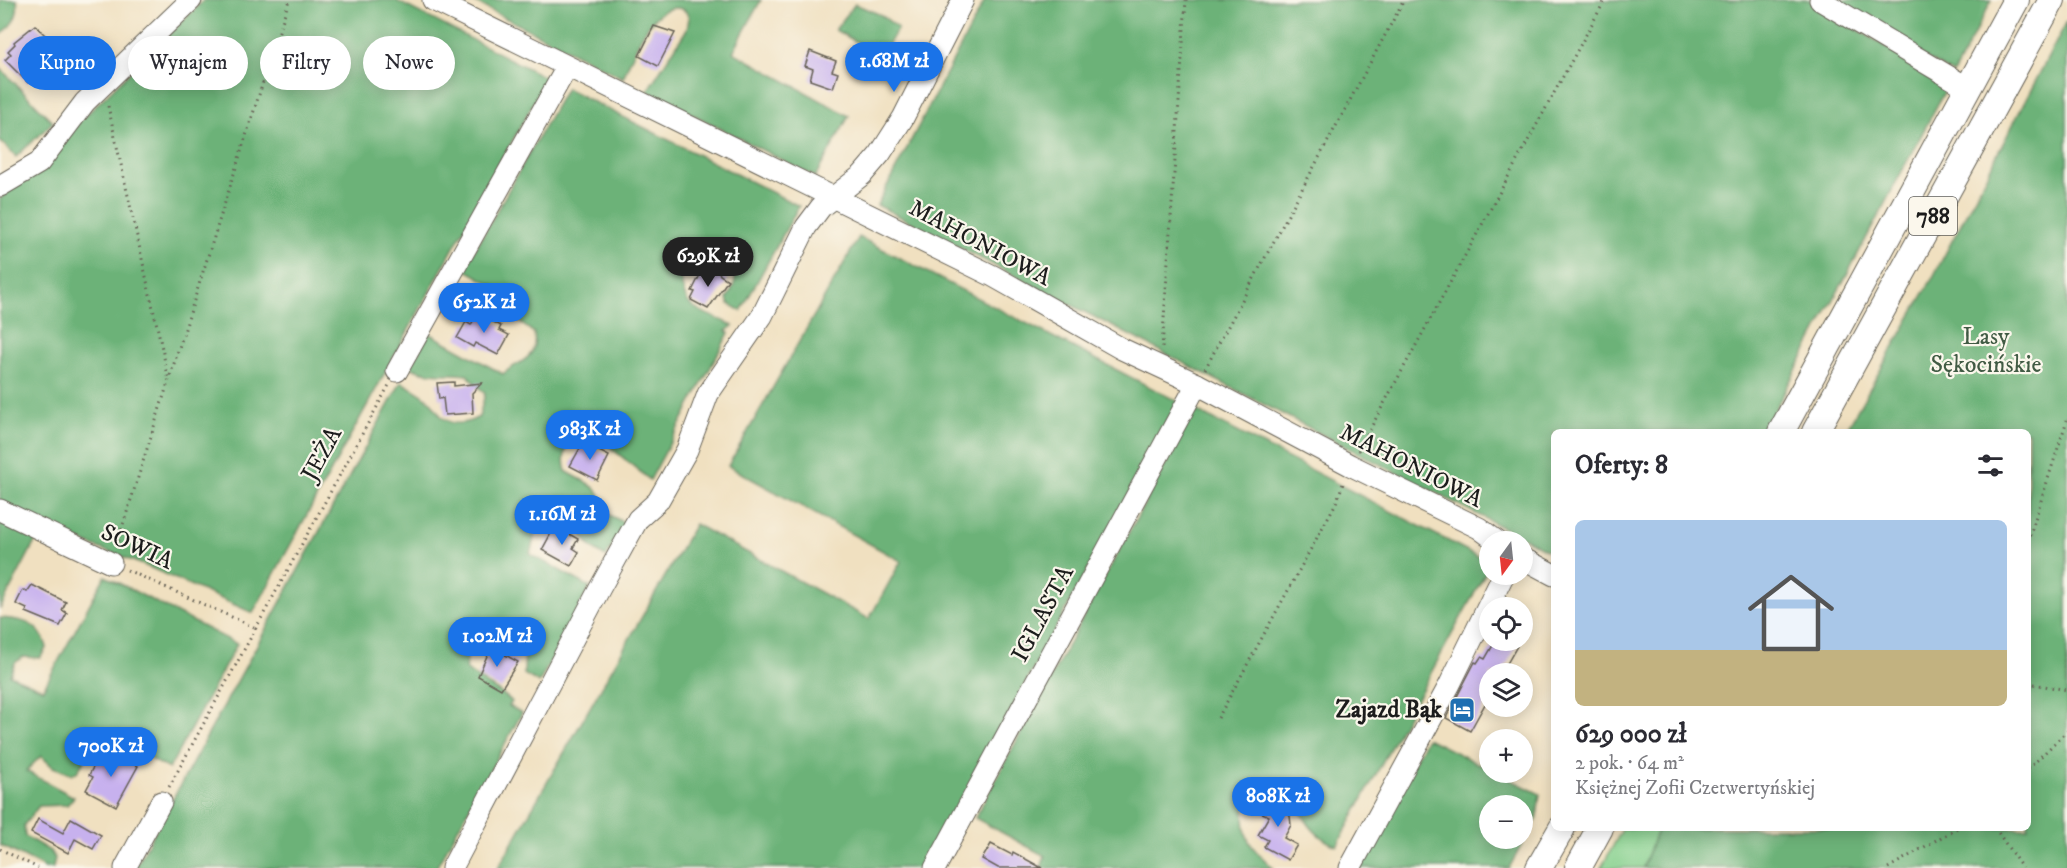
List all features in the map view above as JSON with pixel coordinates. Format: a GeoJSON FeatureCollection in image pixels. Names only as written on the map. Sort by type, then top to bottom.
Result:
{"type":"FeatureCollection","features":[{"type":"Feature","properties":{"kind":"main road","name":"788"},"geometry":{"type":"LineString","coordinates":[[1783,429],[2016,0]]}},
{"type":"Feature","properties":{"kind":"main road","name":"788"},"geometry":{"type":"LineString","coordinates":[[1817,429],[2052,0]]}},
{"type":"Feature","properties":{"kind":"main road"},"geometry":{"type":"LineString","coordinates":[[1539,868],[1560,831]]}},
{"type":"Feature","properties":{"kind":"main road"},"geometry":{"type":"LineString","coordinates":[[1578,868],[1598,831]]}},
{"type":"Feature","properties":{"kind":"street"},"geometry":{"type":"LineString","coordinates":[[116,71],[191,0]]}},
{"type":"Feature","properties":{"kind":"street","name":"MAHONIOWA"},"geometry":{"type":"LineString","coordinates":[[433,0],[993,276],[1122,349],[1197,384],[1350,465],[1483,531]]}},
{"type":"Feature","properties":{"kind":"street"},"geometry":{"type":"LineString","coordinates":[[452,868],[638,519],[658,501],[687,450],[708,394],[762,316],[806,227],[821,207],[862,175],[880,154],[903,118],[963,0]]}},
{"type":"Feature","properties":{"kind":"street"},"geometry":{"type":"LineString","coordinates":[[1820,0],[1968,88]]}},
{"type":"Feature","properties":{"kind":"street"},"geometry":{"type":"LineString","coordinates":[[397,371],[567,67]]}},
{"type":"Feature","properties":{"kind":"street"},"geometry":{"type":"LineString","coordinates":[[0,186],[39,163],[96,90]]}},
{"type":"Feature","properties":{"kind":"street","name":"IGLASTA"},"geometry":{"type":"LineString","coordinates":[[935,868],[1197,384]]}},
{"type":"Feature","properties":{"kind":"street","name":"SOWIA"},"geometry":{"type":"LineString","coordinates":[[0,510],[111,563]]}},
{"type":"Feature","properties":{"kind":"street"},"geometry":{"type":"LineString","coordinates":[[1533,564],[1551,573]]}},
{"type":"Feature","properties":{"kind":"street"},"geometry":{"type":"LineString","coordinates":[[1350,868],[1449,686],[1499,585]]}},
{"type":"Feature","properties":{"kind":"street"},"geometry":{"type":"LineString","coordinates":[[125,868],[161,802]]}},
{"type":"Feature","properties":{"kind":"path"},"geometry":{"type":"LineString","coordinates":[[111,563],[289,0]]}},
{"type":"Feature","properties":{"kind":"path"},"geometry":{"type":"LineString","coordinates":[[1161,367],[1186,0]]}},
{"type":"Feature","properties":{"kind":"path"},"geometry":{"type":"LineString","coordinates":[[1197,384],[1404,0]]}},
{"type":"Feature","properties":{"kind":"path"},"geometry":{"type":"LineString","coordinates":[[1218,718],[1336,503],[1350,465],[1605,0]]}},
{"type":"Feature","properties":{"kind":"path"},"geometry":{"type":"LineString","coordinates":[[105,90],[169,381]]}},
{"type":"Feature","properties":{"kind":"path","name":"JEŻA"},"geometry":{"type":"LineString","coordinates":[[161,802],[254,627],[397,371]]}},
{"type":"Feature","properties":{"kind":"path"},"geometry":{"type":"LineString","coordinates":[[2031,532],[2067,420]]}},
{"type":"Feature","properties":{"kind":"path","name":"SOWIA"},"geometry":{"type":"LineString","coordinates":[[111,563],[254,627]]}},
{"type":"Feature","properties":{"kind":"path"},"geometry":{"type":"LineString","coordinates":[[2031,684],[2067,690]]}},
{"type":"Feature","properties":{"kind":"path"},"geometry":{"type":"LineString","coordinates":[[2031,766],[2067,731]]}},
{"type":"Feature","properties":{"kind":"path"},"geometry":{"type":"LineString","coordinates":[[1888,868],[1952,831]]}},
{"type":"Feature","properties":{"kind":"path"},"geometry":{"type":"LineString","coordinates":[[1997,831],[2022,868]]}},
{"type":"Feature","properties":{"kind":"path"},"geometry":{"type":"LineString","coordinates":[[0,849],[38,868]]}},
{"type":"Feature","properties":{"kind":"green space"},"geometry":{"type":"Polygon","coordinates":[[[0,0],[17,0],[18,6],[14,20],[0,36],[0,0]]]}},
{"type":"Feature","properties":{"kind":"green space"},"geometry":{"type":"Polygon","coordinates":[[[204,0],[395,0],[547,78],[253,613],[151,568],[75,539],[0,501],[0,199],[112,90],[116,90],[116,86],[128,74],[128,90],[248,90],[248,36],[167,36],[204,0]]]}},
{"type":"Feature","properties":{"kind":"green space"},"geometry":{"type":"Polygon","coordinates":[[[470,0],[761,0],[733,52],[849,116],[815,177],[647,91],[687,29],[688,15],[682,9],[671,9],[661,13],[652,21],[637,45],[623,78],[470,0]]]}},
{"type":"Feature","properties":{"kind":"green space"},"geometry":{"type":"Polygon","coordinates":[[[985,0],[1810,0],[1948,85],[1765,429],[1551,429],[1551,552],[1533,543],[1533,531],[1509,531],[877,205],[985,0]]]}},
{"type":"Feature","properties":{"kind":"green space"},"geometry":{"type":"Polygon","coordinates":[[[1830,0],[1992,0],[1953,74],[1830,0]]]}},
{"type":"Feature","properties":{"kind":"green space"},"geometry":{"type":"Polygon","coordinates":[[[855,4],[881,15],[898,28],[882,56],[835,30],[855,4]]]}},
{"type":"Feature","properties":{"kind":"green space","name":"Lasy Sękocińskie"},"geometry":{"type":"Polygon","coordinates":[[[2067,21],[2067,868],[1643,868],[1657,831],[2031,831],[2031,429],[1847,429],[1932,279],[2067,21]]]}},
{"type":"Feature","properties":{"kind":"green space"},"geometry":{"type":"Polygon","coordinates":[[[0,68],[18,86],[18,90],[22,90],[53,122],[16,157],[0,141],[0,68]]]}},
{"type":"Feature","properties":{"kind":"green space"},"geometry":{"type":"Polygon","coordinates":[[[566,88],[799,206],[741,311],[729,304],[727,299],[735,281],[732,269],[714,258],[693,258],[685,264],[681,274],[688,302],[701,311],[733,326],[726,331],[729,333],[650,480],[610,447],[580,433],[569,445],[564,460],[566,471],[592,486],[601,496],[604,512],[625,523],[606,557],[590,546],[568,513],[562,509],[545,509],[537,526],[530,554],[590,587],[539,683],[524,674],[525,647],[520,642],[501,631],[474,622],[469,630],[466,669],[510,699],[512,702],[509,706],[522,713],[436,868],[135,868],[401,382],[427,398],[446,420],[461,423],[479,417],[485,394],[467,375],[431,373],[410,367],[429,333],[503,374],[530,355],[533,349],[534,333],[518,321],[516,313],[521,301],[464,269],[566,88]]]}},
{"type":"Feature","properties":{"kind":"green space"},"geometry":{"type":"Polygon","coordinates":[[[859,237],[1179,402],[925,868],[498,868],[695,524],[869,619],[901,561],[728,466],[859,237]]]}},
{"type":"Feature","properties":{"kind":"green space"},"geometry":{"type":"Polygon","coordinates":[[[1195,410],[1479,557],[1479,584],[1337,846],[1312,829],[1284,788],[1274,782],[1260,780],[1251,792],[1245,807],[1244,823],[1250,843],[1273,868],[1041,868],[1045,856],[975,818],[1195,410]]]}},
{"type":"Feature","properties":{"kind":"green space"},"geometry":{"type":"Polygon","coordinates":[[[0,521],[36,540],[0,609],[0,521]]]}},
{"type":"Feature","properties":{"kind":"green space"},"geometry":{"type":"Polygon","coordinates":[[[105,576],[237,644],[169,769],[103,733],[77,772],[72,774],[53,767],[41,756],[26,771],[74,797],[67,805],[39,806],[24,825],[25,836],[50,851],[55,858],[53,868],[45,868],[0,845],[0,618],[23,621],[40,632],[47,647],[40,658],[23,657],[15,663],[10,675],[43,689],[105,576]]]}},
{"type":"Feature","properties":{"kind":"green space"},"geometry":{"type":"Polygon","coordinates":[[[1427,738],[1479,764],[1479,783],[1517,783],[1540,794],[1537,817],[1533,824],[1533,795],[1479,795],[1479,849],[1519,849],[1509,868],[1356,868],[1427,738]]]}},
{"type":"Feature","properties":{"kind":"green space"},"geometry":{"type":"Polygon","coordinates":[[[1621,831],[1657,831],[1643,868],[1601,868],[1621,831]]]}},
{"type":"Feature","properties":{"kind":"building"},"geometry":{"type":"Polygon","coordinates":[[[35,25],[46,36],[21,36],[35,25]]]}},
{"type":"Feature","properties":{"kind":"building"},"geometry":{"type":"Polygon","coordinates":[[[654,26],[675,33],[658,66],[639,56],[654,26]]]}},
{"type":"Feature","properties":{"kind":"building"},"geometry":{"type":"Polygon","coordinates":[[[18,39],[18,73],[5,60],[11,54],[8,51],[15,44],[14,42],[18,39]]]}},
{"type":"Feature","properties":{"kind":"building"},"geometry":{"type":"Polygon","coordinates":[[[810,51],[836,61],[832,71],[838,73],[833,88],[810,80],[813,69],[805,66],[810,51]]]}},
{"type":"Feature","properties":{"kind":"building"},"geometry":{"type":"Polygon","coordinates":[[[716,263],[720,275],[728,280],[708,309],[691,300],[695,292],[692,291],[702,271],[709,275],[716,263]]]}},
{"type":"Feature","properties":{"kind":"building"},"geometry":{"type":"Polygon","coordinates":[[[477,313],[501,326],[499,330],[509,335],[498,355],[475,343],[473,347],[457,338],[466,322],[471,325],[477,313]]]}},
{"type":"Feature","properties":{"kind":"building"},"geometry":{"type":"Polygon","coordinates":[[[454,382],[454,386],[482,383],[472,393],[473,413],[445,415],[443,398],[439,399],[437,383],[454,382]]]}},
{"type":"Feature","properties":{"kind":"building"},"geometry":{"type":"Polygon","coordinates":[[[583,443],[609,456],[597,480],[570,466],[583,443]]]}},
{"type":"Feature","properties":{"kind":"building"},"geometry":{"type":"Polygon","coordinates":[[[555,526],[578,539],[573,548],[579,552],[571,566],[542,550],[555,526]]]}},
{"type":"Feature","properties":{"kind":"building"},"geometry":{"type":"Polygon","coordinates":[[[32,585],[66,602],[62,610],[67,613],[60,626],[26,612],[27,609],[16,604],[23,590],[27,592],[32,585]]]}},
{"type":"Feature","properties":{"kind":"building"},"geometry":{"type":"Polygon","coordinates":[[[491,647],[518,662],[501,689],[478,676],[491,647]]]}},
{"type":"Feature","properties":{"kind":"building"},"geometry":{"type":"Polygon","coordinates":[[[1490,651],[1514,651],[1507,663],[1479,663],[1479,715],[1470,731],[1446,718],[1475,662],[1477,663],[1481,657],[1485,659],[1490,651]]]}},
{"type":"Feature","properties":{"kind":"building"},"geometry":{"type":"Polygon","coordinates":[[[108,750],[138,766],[116,806],[86,790],[93,777],[89,775],[97,760],[101,762],[108,750]]]}},
{"type":"Feature","properties":{"kind":"building"},"geometry":{"type":"Polygon","coordinates":[[[1277,795],[1286,798],[1288,806],[1285,811],[1290,816],[1291,825],[1284,838],[1297,845],[1288,860],[1264,847],[1268,840],[1258,835],[1269,816],[1262,813],[1271,797],[1277,795]]]}},
{"type":"Feature","properties":{"kind":"building"},"geometry":{"type":"Polygon","coordinates":[[[71,818],[101,835],[93,849],[75,839],[68,853],[31,833],[38,819],[63,833],[71,818]]]}},
{"type":"Feature","properties":{"kind":"building"},"geometry":{"type":"Polygon","coordinates":[[[991,844],[1012,855],[1013,852],[1042,868],[998,868],[982,859],[991,844]]]}},
{"type":"Feature","properties":{"kind":"place","name":"Zajazd Bąk"},"geometry":{"type":"Point","coordinates":[1462,710]}}]}
